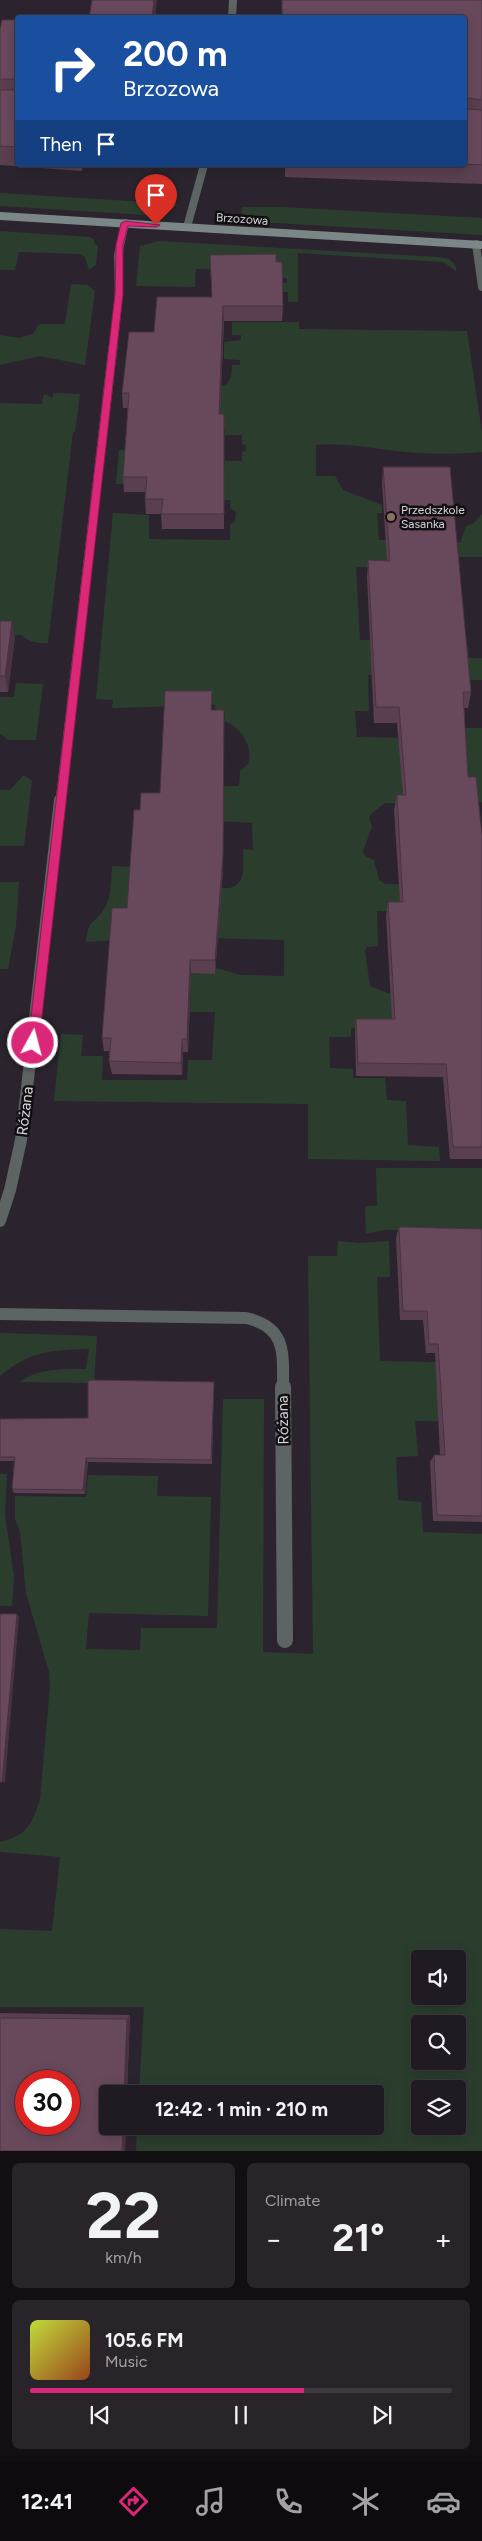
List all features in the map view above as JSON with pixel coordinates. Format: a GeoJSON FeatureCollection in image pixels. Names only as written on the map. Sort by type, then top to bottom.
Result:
{"type":"FeatureCollection","features":[{"type":"Feature","properties":{"kind":"street"},"geometry":{"type":"LineString","coordinates":[[232,15],[233,0]]}},
{"type":"Feature","properties":{"kind":"street"},"geometry":{"type":"LineString","coordinates":[[187,226],[203,167]]}},
{"type":"Feature","properties":{"kind":"street","name":"Brzozowa"},"geometry":{"type":"LineString","coordinates":[[0,216],[479,244]]}},
{"type":"Feature","properties":{"kind":"street","name":"Różana"},"geometry":{"type":"LineString","coordinates":[[0,1221],[12,1183],[22,1130],[119,294],[118,256],[125,223]]}},
{"type":"Feature","properties":{"kind":"street"},"geometry":{"type":"LineString","coordinates":[[479,244],[482,288]]}},
{"type":"Feature","properties":{"kind":"street","name":"Różana"},"geometry":{"type":"LineString","coordinates":[[0,1314],[246,1318],[262,1321],[274,1329],[280,1340],[283,1358],[286,1640]]}},
{"type":"Feature","properties":{"kind":"green space"},"geometry":{"type":"Polygon","coordinates":[[[0,193],[178,204],[166,214],[146,215],[0,206],[0,193]]]}},
{"type":"Feature","properties":{"kind":"green space"},"geometry":{"type":"Polygon","coordinates":[[[242,207],[282,207],[482,218],[482,235],[240,221],[242,207]]]}},
{"type":"Feature","properties":{"kind":"green space"},"geometry":{"type":"Polygon","coordinates":[[[0,231],[90,237],[94,240],[95,245],[98,245],[96,265],[89,270],[85,257],[79,254],[19,252],[15,270],[0,270],[0,231]]]}},
{"type":"Feature","properties":{"kind":"green space"},"geometry":{"type":"Polygon","coordinates":[[[159,241],[438,257],[449,259],[456,266],[456,271],[443,262],[298,253],[298,302],[288,302],[288,292],[282,292],[282,283],[287,283],[287,279],[277,276],[277,268],[196,269],[195,287],[136,286],[140,246],[159,241]]]}},
{"type":"Feature","properties":{"kind":"green space"},"geometry":{"type":"Polygon","coordinates":[[[71,284],[88,285],[95,291],[85,365],[40,356],[0,365],[0,335],[19,338],[33,334],[39,324],[65,324],[71,284]]]}},
{"type":"Feature","properties":{"kind":"green space"},"geometry":{"type":"Polygon","coordinates":[[[232,322],[299,322],[299,329],[467,331],[482,433],[482,452],[457,454],[406,452],[348,445],[316,445],[316,476],[335,476],[343,490],[382,505],[382,513],[377,513],[379,540],[460,543],[466,526],[474,523],[482,514],[482,557],[459,557],[460,568],[356,567],[360,640],[423,641],[423,646],[468,646],[469,658],[482,658],[482,680],[468,680],[468,676],[368,675],[369,711],[355,711],[357,737],[465,739],[465,728],[482,728],[482,802],[478,804],[385,803],[371,814],[369,818],[372,827],[363,851],[365,856],[374,860],[379,880],[385,884],[431,885],[464,913],[377,911],[378,946],[367,947],[365,951],[370,986],[400,998],[423,1002],[379,1028],[351,1028],[351,1037],[329,1037],[330,1068],[353,1069],[353,1078],[385,1078],[387,1100],[406,1101],[408,1145],[439,1147],[440,1161],[308,1159],[308,1104],[54,1101],[61,1034],[83,1035],[81,1056],[103,1056],[102,1080],[187,1080],[188,1060],[212,1060],[215,1012],[190,1012],[191,971],[212,967],[241,975],[284,976],[284,940],[164,937],[86,942],[90,925],[100,915],[108,899],[111,888],[112,866],[131,867],[129,878],[151,879],[151,887],[229,888],[239,883],[243,873],[243,849],[253,850],[252,823],[215,821],[164,785],[239,786],[240,771],[248,764],[248,744],[236,728],[225,721],[225,710],[215,710],[215,705],[112,708],[113,700],[96,699],[113,513],[149,515],[149,539],[230,540],[230,525],[235,521],[236,512],[230,508],[230,500],[205,499],[206,485],[116,484],[119,450],[154,451],[153,470],[224,470],[225,461],[242,461],[242,452],[246,451],[246,445],[242,444],[242,435],[225,435],[225,428],[218,428],[214,389],[227,384],[231,377],[232,365],[240,365],[240,360],[224,359],[224,342],[241,340],[241,335],[232,335],[232,322]]]}},
{"type":"Feature","properties":{"kind":"green space"},"geometry":{"type":"Polygon","coordinates":[[[53,393],[80,394],[75,432],[73,432],[48,643],[40,643],[31,641],[22,635],[0,635],[0,403],[42,404],[44,394],[53,398],[53,393]]]}},
{"type":"Feature","properties":{"kind":"green space"},"geometry":{"type":"Polygon","coordinates":[[[16,683],[43,684],[36,740],[8,740],[0,733],[0,697],[14,697],[16,683]]]}},
{"type":"Feature","properties":{"kind":"green space"},"geometry":{"type":"Polygon","coordinates":[[[24,775],[32,781],[24,846],[0,846],[0,790],[10,790],[24,775]]]}},
{"type":"Feature","properties":{"kind":"green space"},"geometry":{"type":"Polygon","coordinates":[[[0,882],[19,882],[16,926],[8,969],[0,969],[0,882]]]}},
{"type":"Feature","properties":{"kind":"green space"},"geometry":{"type":"Polygon","coordinates":[[[376,1168],[482,1168],[482,1231],[383,1230],[366,1234],[365,1206],[377,1206],[376,1168]]]}},
{"type":"Feature","properties":{"kind":"green space"},"geometry":{"type":"Polygon","coordinates":[[[338,1241],[359,1243],[389,1241],[390,1277],[377,1277],[380,1361],[482,1363],[482,1422],[415,1421],[418,1456],[396,1457],[398,1500],[421,1502],[423,1532],[482,1534],[482,2151],[136,2151],[137,2135],[384,2135],[384,2085],[140,2085],[144,2007],[0,2007],[0,1929],[52,1931],[60,1857],[0,1852],[0,1842],[17,1836],[27,1828],[40,1799],[50,1687],[49,1672],[26,1593],[20,1532],[15,1519],[15,1496],[86,1497],[88,1475],[158,1476],[157,1496],[211,1497],[208,1616],[89,1613],[86,1649],[140,1650],[141,1628],[217,1628],[223,1399],[264,1399],[263,1652],[313,1654],[308,1256],[337,1256],[338,1241]]]}},
{"type":"Feature","properties":{"kind":"green space"},"geometry":{"type":"Polygon","coordinates":[[[0,1333],[97,1336],[94,1383],[20,1382],[27,1377],[43,1372],[60,1369],[86,1369],[89,1349],[52,1351],[31,1357],[21,1361],[0,1376],[0,1333]]]}},
{"type":"Feature","properties":{"kind":"green space"},"geometry":{"type":"Polygon","coordinates":[[[0,1474],[7,1474],[5,1515],[14,1577],[12,1606],[0,1606],[0,1474]]]}},
{"type":"Feature","properties":{"kind":"building"},"geometry":{"type":"Polygon","coordinates":[[[92,0],[154,0],[152,15],[90,15],[92,0]]]}},
{"type":"Feature","properties":{"kind":"building"},"geometry":{"type":"Polygon","coordinates":[[[282,0],[482,0],[482,100],[467,98],[467,15],[282,15],[282,0]]]}},
{"type":"Feature","properties":{"kind":"building"},"geometry":{"type":"Polygon","coordinates":[[[2,20],[15,20],[15,79],[0,79],[0,29],[2,20]]]}},
{"type":"Feature","properties":{"kind":"building"},"geometry":{"type":"Polygon","coordinates":[[[0,90],[15,90],[15,147],[0,146],[0,90]]]}},
{"type":"Feature","properties":{"kind":"building"},"geometry":{"type":"Polygon","coordinates":[[[467,109],[482,110],[482,165],[467,164],[467,109]]]}},
{"type":"Feature","properties":{"kind":"building"},"geometry":{"type":"Polygon","coordinates":[[[276,254],[276,262],[282,262],[283,306],[223,306],[219,414],[224,414],[224,514],[161,514],[163,499],[145,499],[147,477],[123,477],[129,393],[122,393],[129,332],[154,332],[157,297],[212,297],[210,255],[276,254]]]}},
{"type":"Feature","properties":{"kind":"building"},"geometry":{"type":"Polygon","coordinates":[[[383,467],[450,467],[471,692],[463,692],[468,777],[476,777],[482,836],[482,1147],[453,1147],[446,1064],[358,1063],[356,1019],[395,1019],[388,902],[403,902],[397,795],[406,795],[399,707],[376,707],[368,560],[390,561],[383,467]]]}},
{"type":"Feature","properties":{"kind":"building"},"geometry":{"type":"Polygon","coordinates":[[[0,621],[12,621],[5,676],[0,676],[0,621]]]}},
{"type":"Feature","properties":{"kind":"building"},"geometry":{"type":"Polygon","coordinates":[[[165,691],[212,691],[211,710],[224,710],[223,854],[215,960],[190,960],[187,1039],[182,1039],[181,1063],[109,1061],[111,1038],[102,1038],[112,908],[127,908],[134,810],[140,810],[141,793],[160,793],[165,691]]]}},
{"type":"Feature","properties":{"kind":"building"},"geometry":{"type":"Polygon","coordinates":[[[399,1227],[482,1229],[482,1516],[437,1515],[434,1455],[445,1455],[438,1344],[429,1344],[427,1311],[403,1311],[399,1227]]]}},
{"type":"Feature","properties":{"kind":"building"},"geometry":{"type":"Polygon","coordinates":[[[88,1381],[214,1382],[211,1460],[86,1458],[83,1490],[12,1489],[15,1457],[0,1457],[0,1419],[88,1418],[88,1381]]]}},
{"type":"Feature","properties":{"kind":"building"},"geometry":{"type":"Polygon","coordinates":[[[0,1614],[17,1614],[2,1782],[0,1782],[0,1614]]]}},
{"type":"Feature","properties":{"kind":"building"},"geometry":{"type":"Polygon","coordinates":[[[0,2018],[127,2019],[124,2085],[99,2085],[99,2135],[123,2135],[122,2151],[0,2151],[0,2018]]]}},
{"type":"Feature","properties":{"kind":"place","name":"Przedszkole Sasanka"},"geometry":{"type":"Point","coordinates":[391,517]}},
{"type":"Feature","properties":{"kind":"route"},"geometry":{"type":"LineString","coordinates":[[33,1043],[119,294],[118,256],[125,223],[156,225]]}}]}
